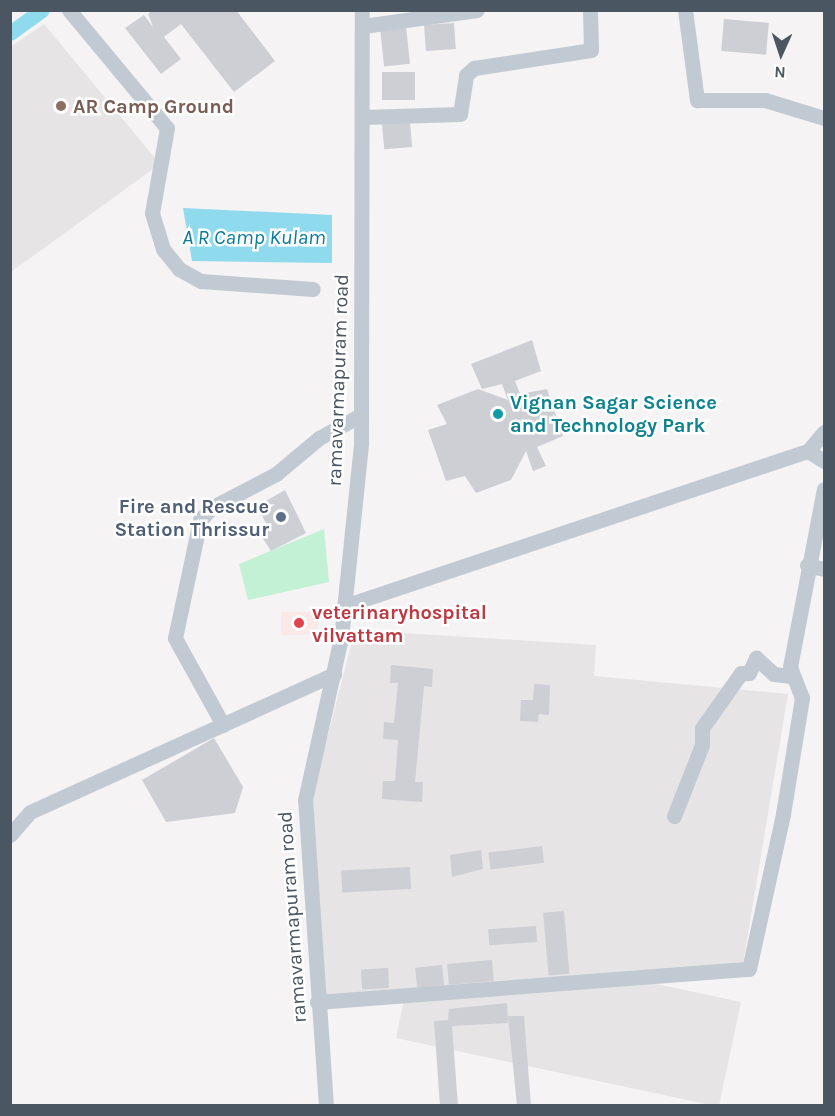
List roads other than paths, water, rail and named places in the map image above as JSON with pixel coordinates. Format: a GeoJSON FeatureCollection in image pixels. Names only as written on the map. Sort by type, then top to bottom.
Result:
{"type":"FeatureCollection","features":[{"type":"Feature","properties":{"kind":"street"},"geometry":{"type":"LineString","coordinates":[[69,10],[166,128],[152,213],[163,249],[179,269],[201,280],[313,289]]}},
{"type":"Feature","properties":{"kind":"street"},"geometry":{"type":"LineString","coordinates":[[363,18],[477,10]]}},
{"type":"Feature","properties":{"kind":"street"},"geometry":{"type":"LineString","coordinates":[[363,117],[460,114],[466,75],[474,68],[591,50],[590,10]]}},
{"type":"Feature","properties":{"kind":"street"},"geometry":{"type":"LineString","coordinates":[[685,10],[697,100],[765,100],[825,118]]}},
{"type":"Feature","properties":{"kind":"street","name":"ramavarmapuram road"},"geometry":{"type":"LineString","coordinates":[[326,1106],[317,1002],[305,800],[334,674],[344,606],[361,416],[363,18]]}},
{"type":"Feature","properties":{"kind":"street"},"geometry":{"type":"LineString","coordinates":[[223,724],[175,638],[200,520],[211,508],[276,474],[319,438],[361,416]]}},
{"type":"Feature","properties":{"kind":"street"},"geometry":{"type":"LineString","coordinates":[[344,606],[808,451],[825,432]]}},
{"type":"Feature","properties":{"kind":"street"},"geometry":{"type":"LineString","coordinates":[[808,451],[825,461]]}},
{"type":"Feature","properties":{"kind":"street"},"geometry":{"type":"LineString","coordinates":[[317,1002],[749,969],[783,814],[802,698],[791,676],[807,565],[825,489]]}},
{"type":"Feature","properties":{"kind":"street"},"geometry":{"type":"LineString","coordinates":[[807,565],[825,569]]}},
{"type":"Feature","properties":{"kind":"street"},"geometry":{"type":"LineString","coordinates":[[675,816],[702,745],[702,728],[741,673],[749,673],[756,658],[774,674],[791,676]]}},
{"type":"Feature","properties":{"kind":"street"},"geometry":{"type":"LineString","coordinates":[[10,820],[27,816],[334,674]]}},
{"type":"Feature","properties":{"kind":"street"},"geometry":{"type":"LineString","coordinates":[[10,835],[27,816]]}},
{"type":"Feature","properties":{"kind":"water","name":"A R Camp Kulam"},"geometry":{"type":"Polygon","coordinates":[[[183,208],[332,215],[332,263],[192,261],[183,208]]]}},
{"type":"Feature","properties":{"kind":"waterway"},"geometry":{"type":"LineString","coordinates":[[10,33],[42,10]]}},
{"type":"Feature","properties":{"kind":"place","name":"AR Camp Ground"},"geometry":{"type":"Point","coordinates":[61,106]}},
{"type":"Feature","properties":{"kind":"place","name":"Vignan Sagar Science and Technology Park"},"geometry":{"type":"Point","coordinates":[498,414]}},
{"type":"Feature","properties":{"kind":"place","name":"Fire and Rescue Station Thrissur"},"geometry":{"type":"Point","coordinates":[281,517]}},
{"type":"Feature","properties":{"kind":"place","name":"veterinaryhospital vilvattam"},"geometry":{"type":"Point","coordinates":[299,623]}}]}
